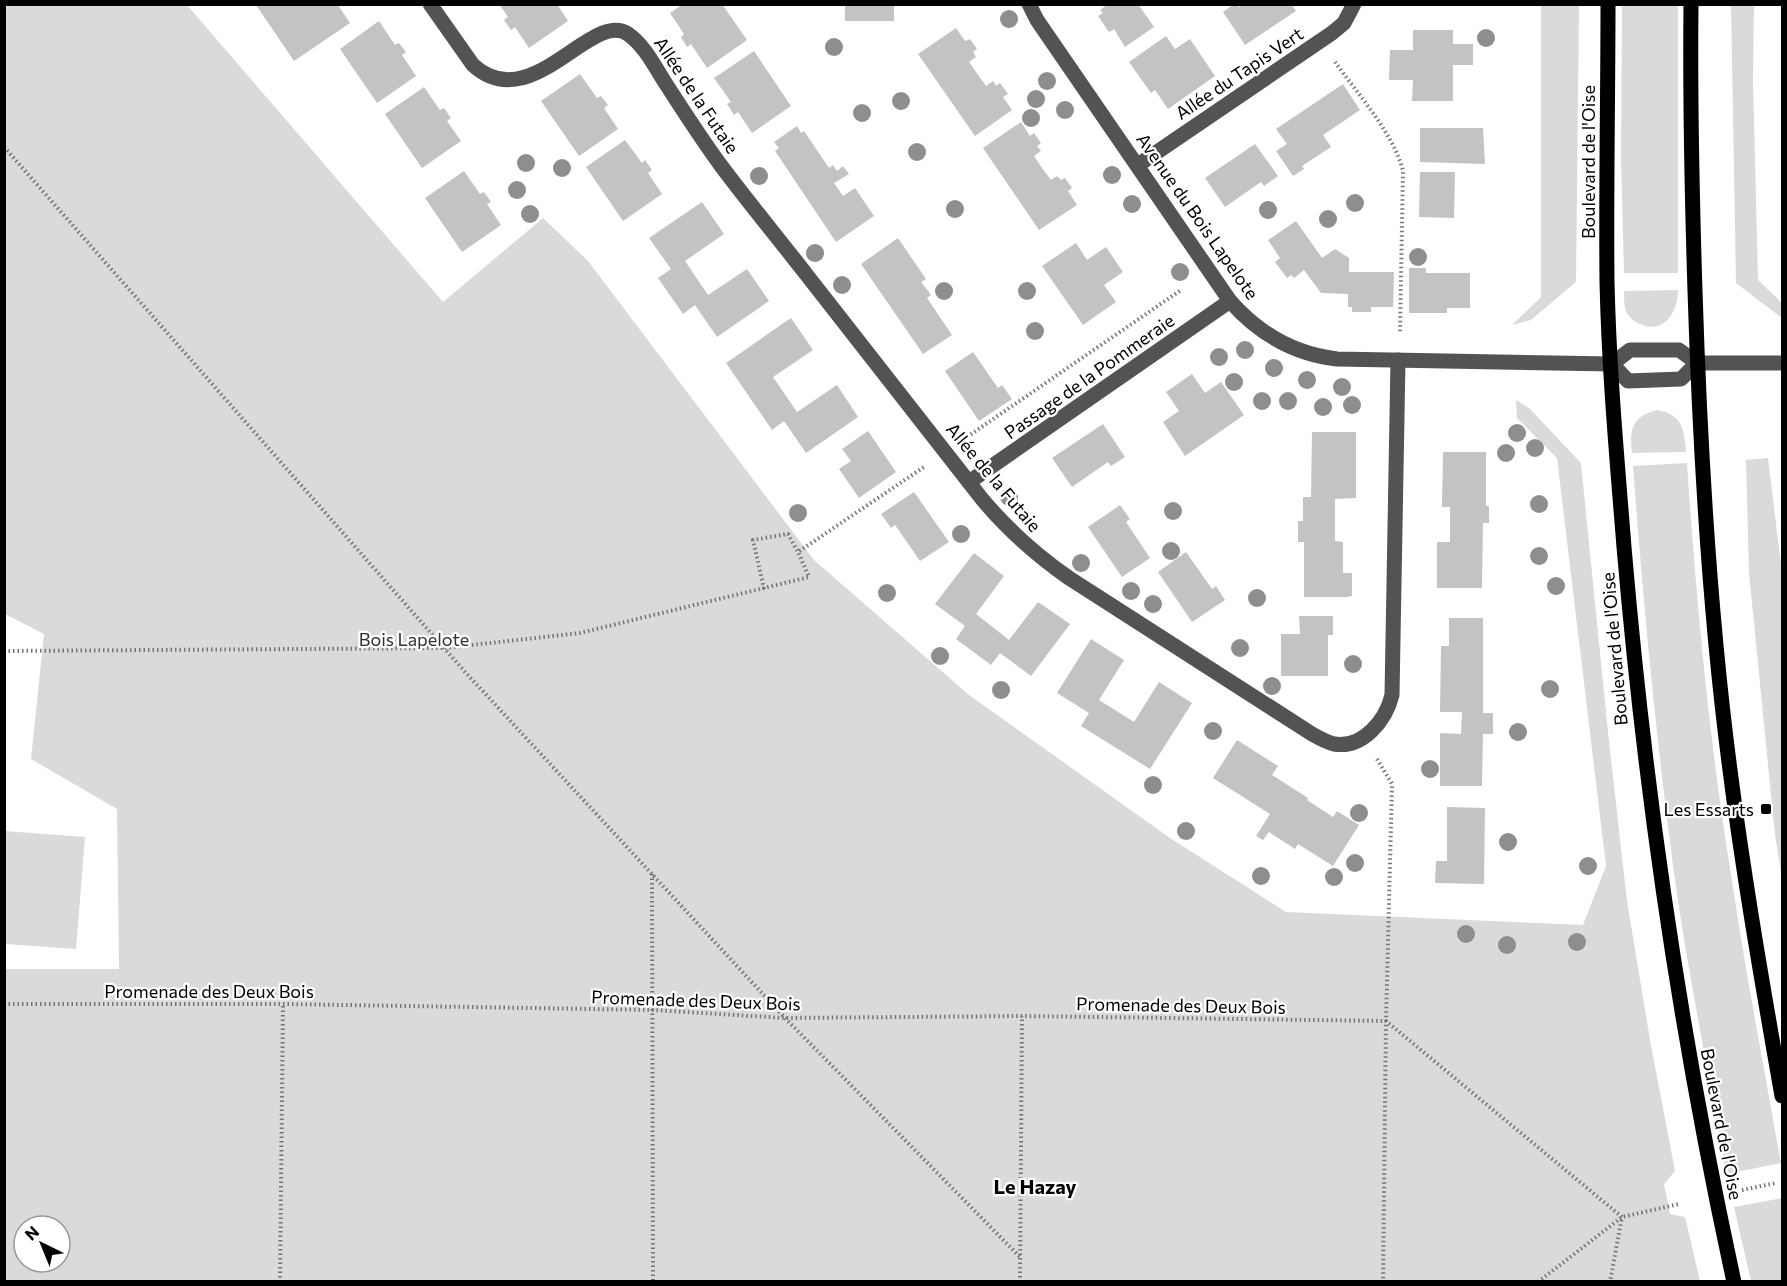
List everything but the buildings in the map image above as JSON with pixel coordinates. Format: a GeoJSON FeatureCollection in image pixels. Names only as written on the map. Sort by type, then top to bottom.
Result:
{"type":"FeatureCollection","features":[{"type":"Feature","properties":{"kind":"main road","name":"Boulevard de l'Oise"},"geometry":{"type":"LineString","coordinates":[[1608,4],[1607,284],[1630,615],[1644,752],[1660,874],[1697,1100],[1734,1281]]}},
{"type":"Feature","properties":{"kind":"main road"},"geometry":{"type":"LineString","coordinates":[[1691,4],[1692,182],[1697,363],[1706,536],[1727,748],[1746,888],[1782,1096]]}},
{"type":"Feature","properties":{"kind":"street","name":"Allée de la Futaie"},"geometry":{"type":"LineString","coordinates":[[430,4],[473,65],[479,71],[496,79],[520,78],[538,71],[598,35],[607,32],[623,31],[634,39],[723,168],[999,519],[1024,544],[1069,578],[1312,734],[1333,744],[1349,743],[1376,727],[1384,716],[1392,695],[1398,360]]}},
{"type":"Feature","properties":{"kind":"street","name":"Avenue du Bois Lapelote"},"geometry":{"type":"LineString","coordinates":[[1029,4],[1036,20],[1230,301],[1271,338],[1307,353],[1337,359],[1612,364]]}},
{"type":"Feature","properties":{"kind":"street","name":"Allée du Tapis Vert"},"geometry":{"type":"LineString","coordinates":[[1138,165],[1320,41],[1344,23],[1354,4]]}},
{"type":"Feature","properties":{"kind":"street","name":"Passage de la Pommeraie"},"geometry":{"type":"LineString","coordinates":[[969,482],[1230,301]]}},
{"type":"Feature","properties":{"kind":"street"},"geometry":{"type":"LineString","coordinates":[[1697,363],[1681,379],[1628,381],[1612,364],[1630,350],[1679,350],[1697,363],[1782,363]]}},
{"type":"Feature","properties":{"kind":"path"},"geometry":{"type":"LineString","coordinates":[[1320,41],[1389,136],[1400,158],[1403,171],[1400,332]]}},
{"type":"Feature","properties":{"kind":"path"},"geometry":{"type":"LineString","coordinates":[[4,147],[466,673],[785,1018],[1020,1257]]}},
{"type":"Feature","properties":{"kind":"path"},"geometry":{"type":"LineString","coordinates":[[798,552],[1181,290]]}},
{"type":"Feature","properties":{"kind":"path"},"geometry":{"type":"LineString","coordinates":[[4,651],[445,648],[580,633],[764,589],[809,577],[788,534],[753,540],[764,589]]}},
{"type":"Feature","properties":{"kind":"path"},"geometry":{"type":"LineString","coordinates":[[1375,755],[1392,784],[1383,1281]]}},
{"type":"Feature","properties":{"kind":"path"},"geometry":{"type":"LineString","coordinates":[[652,874],[652,1281]]}},
{"type":"Feature","properties":{"kind":"path","name":"Promenade des Deux Bois"},"geometry":{"type":"LineString","coordinates":[[4,1004],[283,1004],[653,1010],[785,1018],[1022,1016],[1386,1021]]}},
{"type":"Feature","properties":{"kind":"path"},"geometry":{"type":"LineString","coordinates":[[280,1281],[283,1004]]}},
{"type":"Feature","properties":{"kind":"path"},"geometry":{"type":"LineString","coordinates":[[1020,1281],[1022,1016]]}},
{"type":"Feature","properties":{"kind":"path"},"geometry":{"type":"LineString","coordinates":[[1386,1021],[1622,1217]]}},
{"type":"Feature","properties":{"kind":"path"},"geometry":{"type":"LineString","coordinates":[[1738,1191],[1776,1183]]}},
{"type":"Feature","properties":{"kind":"path"},"geometry":{"type":"LineString","coordinates":[[1538,1281],[1622,1217],[1679,1204]]}},
{"type":"Feature","properties":{"kind":"path"},"geometry":{"type":"LineString","coordinates":[[1611,1281],[1622,1217]]}},
{"type":"Feature","properties":{"kind":"green space","name":"Bois Lapelote"},"geometry":{"type":"Polygon","coordinates":[[[9,5],[187,5],[443,302],[543,218],[588,261],[814,560],[969,695],[1170,838],[1286,912],[1583,925],[1606,866],[1557,458],[1517,418],[1516,400],[1529,408],[1581,463],[1627,901],[1675,1171],[1664,1184],[1670,1214],[1685,1217],[1700,1281],[5,1281],[5,969],[119,969],[117,809],[31,759],[44,634],[5,614],[4,8],[9,5]]]}},
{"type":"Feature","properties":{"kind":"green space"},"geometry":{"type":"Polygon","coordinates":[[[1541,5],[1579,5],[1576,282],[1531,320],[1512,325],[1541,297],[1541,5]]]}},
{"type":"Feature","properties":{"kind":"green space"},"geometry":{"type":"Polygon","coordinates":[[[1622,5],[1678,5],[1678,273],[1624,273],[1621,158],[1622,5]]]}},
{"type":"Feature","properties":{"kind":"green space"},"geometry":{"type":"Polygon","coordinates":[[[1731,5],[1754,5],[1753,81],[1758,280],[1782,303],[1782,318],[1736,283],[1731,5]]]}},
{"type":"Feature","properties":{"kind":"green space"},"geometry":{"type":"Polygon","coordinates":[[[1678,290],[1672,313],[1663,324],[1649,327],[1640,324],[1631,319],[1626,311],[1624,291],[1678,290]]]}},
{"type":"Feature","properties":{"kind":"green space"},"geometry":{"type":"Polygon","coordinates":[[[1657,410],[1677,419],[1683,430],[1686,452],[1632,453],[1631,437],[1634,425],[1642,416],[1657,410]]]}},
{"type":"Feature","properties":{"kind":"green space"},"geometry":{"type":"Polygon","coordinates":[[[1768,458],[1782,573],[1782,878],[1775,835],[1749,573],[1746,460],[1768,458]]]}},
{"type":"Feature","properties":{"kind":"green space"},"geometry":{"type":"Polygon","coordinates":[[[1687,463],[1699,613],[1715,763],[1741,938],[1781,1163],[1726,1174],[1674,873],[1650,670],[1633,466],[1687,463]]]}},
{"type":"Feature","properties":{"kind":"green space"},"geometry":{"type":"Polygon","coordinates":[[[5,831],[85,837],[76,949],[5,944],[5,831]]]}},
{"type":"Feature","properties":{"kind":"green space"},"geometry":{"type":"Polygon","coordinates":[[[1782,1198],[1782,1281],[1751,1281],[1734,1207],[1782,1198]]]}},
{"type":"Feature","properties":{"kind":"place","name":"Les Essarts"},"geometry":{"type":"Point","coordinates":[1766,809]}},
{"type":"Feature","properties":{"kind":"district","name":"Le Hazay"},"geometry":{"type":"Point","coordinates":[1035,1186]}}]}
